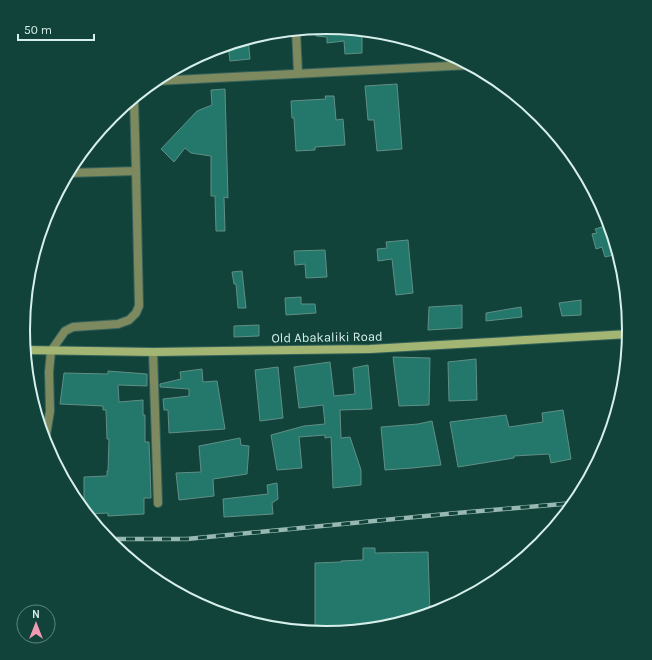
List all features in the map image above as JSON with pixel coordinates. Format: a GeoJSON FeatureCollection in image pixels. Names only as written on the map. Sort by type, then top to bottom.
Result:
{"type":"FeatureCollection","features":[{"type":"Feature","properties":{"kind":"main road","name":"Old Abakaliki Road"},"geometry":{"type":"LineString","coordinates":[[31,350],[153,352],[370,349],[622,334]]}},
{"type":"Feature","properties":{"kind":"street"},"geometry":{"type":"LineString","coordinates":[[296,36],[298,73]]}},
{"type":"Feature","properties":{"kind":"street"},"geometry":{"type":"LineString","coordinates":[[168,80],[458,66]]}},
{"type":"Feature","properties":{"kind":"street"},"geometry":{"type":"LineString","coordinates":[[47,427],[50,411],[49,372],[51,351],[65,331],[73,327],[118,324],[129,320],[136,313],[139,306],[134,104]]}},
{"type":"Feature","properties":{"kind":"street"},"geometry":{"type":"LineString","coordinates":[[76,173],[136,171]]}},
{"type":"Feature","properties":{"kind":"street"},"geometry":{"type":"LineString","coordinates":[[153,352],[158,503]]}},
{"type":"Feature","properties":{"kind":"building"},"geometry":{"type":"Polygon","coordinates":[[[326,34],[362,37],[362,53],[345,54],[344,41],[327,43],[327,37],[316,36],[316,35],[326,34]]]}},
{"type":"Feature","properties":{"kind":"building"},"geometry":{"type":"Polygon","coordinates":[[[249,44],[250,59],[230,61],[229,51],[249,44]]]}},
{"type":"Feature","properties":{"kind":"building"},"geometry":{"type":"Polygon","coordinates":[[[397,84],[402,149],[377,151],[374,120],[368,120],[365,86],[397,84]]]}},
{"type":"Feature","properties":{"kind":"building"},"geometry":{"type":"Polygon","coordinates":[[[225,89],[228,198],[224,197],[225,231],[216,231],[215,196],[211,196],[211,156],[191,153],[185,148],[174,162],[161,149],[197,111],[212,105],[211,90],[225,89]]]}},
{"type":"Feature","properties":{"kind":"building"},"geometry":{"type":"Polygon","coordinates":[[[325,96],[334,96],[336,120],[343,119],[345,145],[315,147],[315,150],[296,151],[294,118],[292,118],[291,101],[326,99],[325,96]]]}},
{"type":"Feature","properties":{"kind":"building"},"geometry":{"type":"Polygon","coordinates":[[[603,227],[612,255],[605,257],[602,247],[596,249],[592,234],[597,233],[595,229],[603,227]]]}},
{"type":"Feature","properties":{"kind":"building"},"geometry":{"type":"Polygon","coordinates":[[[408,240],[413,293],[396,295],[392,259],[378,261],[377,249],[387,248],[386,242],[408,240]]]}},
{"type":"Feature","properties":{"kind":"building"},"geometry":{"type":"Polygon","coordinates":[[[325,250],[327,277],[306,278],[305,264],[295,265],[294,251],[325,250]]]}},
{"type":"Feature","properties":{"kind":"building"},"geometry":{"type":"Polygon","coordinates":[[[242,271],[246,308],[238,308],[236,284],[234,284],[232,272],[242,271]]]}},
{"type":"Feature","properties":{"kind":"building"},"geometry":{"type":"Polygon","coordinates":[[[301,297],[301,304],[315,304],[316,313],[286,315],[285,298],[301,297]]]}},
{"type":"Feature","properties":{"kind":"building"},"geometry":{"type":"Polygon","coordinates":[[[581,300],[581,315],[562,316],[559,303],[581,300]]]}},
{"type":"Feature","properties":{"kind":"building"},"geometry":{"type":"Polygon","coordinates":[[[462,305],[462,328],[428,330],[429,307],[462,305]]]}},
{"type":"Feature","properties":{"kind":"building"},"geometry":{"type":"Polygon","coordinates":[[[521,307],[522,317],[486,321],[486,313],[521,307]]]}},
{"type":"Feature","properties":{"kind":"building"},"geometry":{"type":"Polygon","coordinates":[[[259,325],[259,336],[234,337],[234,326],[259,325]]]}},
{"type":"Feature","properties":{"kind":"building"},"geometry":{"type":"Polygon","coordinates":[[[393,357],[430,358],[429,405],[399,406],[393,357]]]}},
{"type":"Feature","properties":{"kind":"building"},"geometry":{"type":"Polygon","coordinates":[[[476,359],[477,400],[449,401],[448,362],[476,359]]]}},
{"type":"Feature","properties":{"kind":"building"},"geometry":{"type":"Polygon","coordinates":[[[330,362],[334,396],[355,394],[353,368],[368,365],[372,409],[340,410],[341,438],[350,437],[361,470],[361,485],[333,488],[331,437],[325,438],[325,435],[299,437],[302,468],[277,470],[271,435],[304,426],[325,424],[323,405],[299,408],[294,367],[330,362]]]}},
{"type":"Feature","properties":{"kind":"building"},"geometry":{"type":"Polygon","coordinates":[[[278,367],[283,418],[260,421],[255,370],[278,367]]]}},
{"type":"Feature","properties":{"kind":"building"},"geometry":{"type":"Polygon","coordinates":[[[202,369],[203,382],[217,381],[225,429],[169,433],[168,410],[164,410],[163,399],[189,396],[189,389],[160,387],[160,384],[181,379],[180,372],[202,369]]]}},
{"type":"Feature","properties":{"kind":"building"},"geometry":{"type":"Polygon","coordinates":[[[108,371],[147,374],[147,386],[118,385],[119,402],[143,400],[143,415],[145,415],[145,442],[149,442],[151,498],[144,498],[144,514],[108,516],[108,513],[94,514],[84,500],[84,477],[107,476],[109,439],[107,439],[106,410],[103,410],[103,406],[60,404],[64,373],[108,374],[108,371]]]}},
{"type":"Feature","properties":{"kind":"building"},"geometry":{"type":"Polygon","coordinates":[[[563,410],[571,459],[551,463],[549,454],[514,456],[514,458],[458,467],[450,422],[506,415],[509,427],[543,422],[542,413],[563,410]]]}},
{"type":"Feature","properties":{"kind":"building"},"geometry":{"type":"Polygon","coordinates":[[[432,421],[441,465],[385,470],[381,427],[418,424],[432,421]]]}},
{"type":"Feature","properties":{"kind":"building"},"geometry":{"type":"Polygon","coordinates":[[[240,438],[241,445],[249,446],[247,474],[213,479],[214,496],[179,500],[176,473],[201,472],[199,446],[240,438]]]}},
{"type":"Feature","properties":{"kind":"building"},"geometry":{"type":"Polygon","coordinates":[[[277,483],[278,499],[272,503],[273,514],[224,517],[223,499],[268,494],[267,485],[277,483]]]}},
{"type":"Feature","properties":{"kind":"building"},"geometry":{"type":"Polygon","coordinates":[[[363,548],[375,548],[375,553],[428,552],[430,607],[403,616],[384,620],[345,625],[315,625],[315,563],[363,560],[363,548]]]}},
{"type":"Feature","properties":{"kind":"railway"},"geometry":{"type":"LineString","coordinates":[[117,539],[187,539],[565,504]]}}]}
